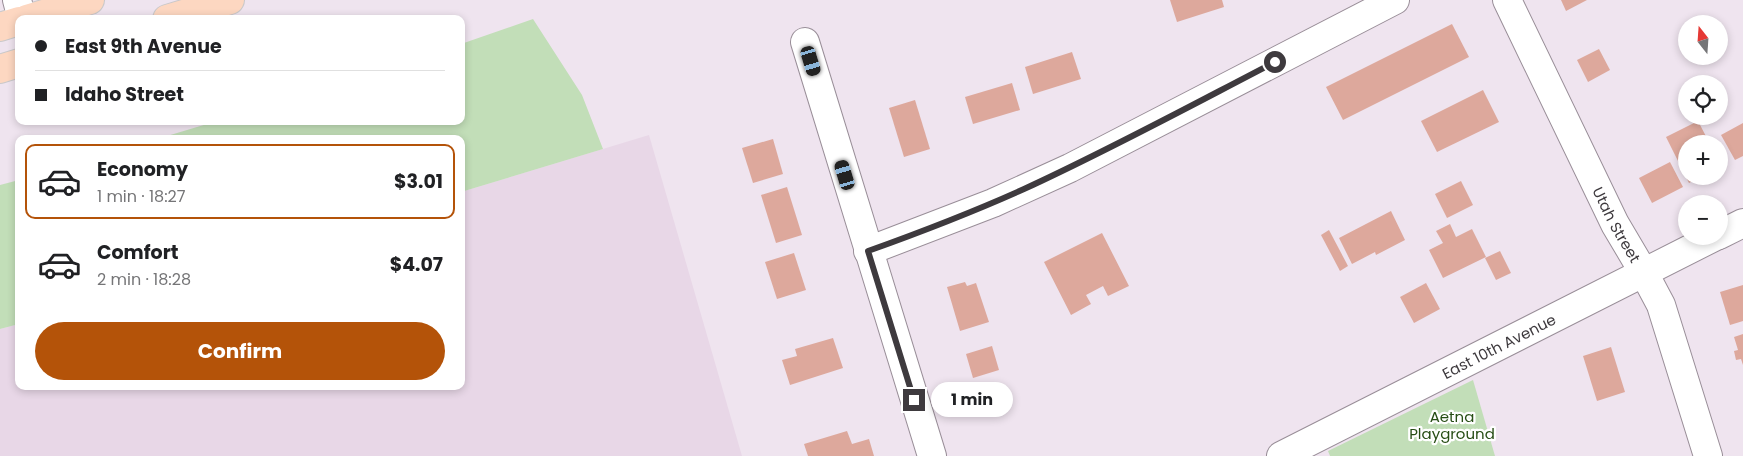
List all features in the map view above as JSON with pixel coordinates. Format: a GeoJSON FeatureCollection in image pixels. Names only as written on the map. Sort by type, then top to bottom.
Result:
{"type":"FeatureCollection","features":[{"type":"Feature","properties":{"kind":"main road"},"geometry":{"type":"LineString","coordinates":[[40,15],[90,0]]}},
{"type":"Feature","properties":{"kind":"main road"},"geometry":{"type":"LineString","coordinates":[[180,15],[230,0]]}},
{"type":"Feature","properties":{"kind":"main road"},"geometry":{"type":"LineString","coordinates":[[0,27],[15,22]]}},
{"type":"Feature","properties":{"kind":"main road"},"geometry":{"type":"LineString","coordinates":[[0,69],[15,64]]}},
{"type":"Feature","properties":{"kind":"street"},"geometry":{"type":"LineString","coordinates":[[17,0],[21,15]]}},
{"type":"Feature","properties":{"kind":"street"},"geometry":{"type":"LineString","coordinates":[[868,251],[984,206],[1070,168],[1395,0]]}},
{"type":"Feature","properties":{"kind":"street","name":"Utah Street"},"geometry":{"type":"LineString","coordinates":[[1507,0],[1615,224],[1644,273],[1666,318],[1708,456]]}},
{"type":"Feature","properties":{"kind":"street"},"geometry":{"type":"LineString","coordinates":[[805,42],[932,456]]}},
{"type":"Feature","properties":{"kind":"street","name":"East 10th Avenue"},"geometry":{"type":"LineString","coordinates":[[1728,230],[1743,222]]}},
{"type":"Feature","properties":{"kind":"street","name":"East 10th Avenue"},"geometry":{"type":"LineString","coordinates":[[1281,456],[1314,448],[1699,245]]}},
{"type":"Feature","properties":{"kind":"shaded area"},"geometry":{"type":"Polygon","coordinates":[[[649,135],[742,456],[0,456],[0,329],[15,325],[15,390],[465,390],[465,191],[649,135]]]}},
{"type":"Feature","properties":{"kind":"green space"},"geometry":{"type":"Polygon","coordinates":[[[533,19],[582,95],[603,149],[465,191],[465,135],[170,135],[204,125],[465,125],[465,43],[533,19]]]}},
{"type":"Feature","properties":{"kind":"green space"},"geometry":{"type":"Polygon","coordinates":[[[15,181],[15,325],[0,329],[0,185],[15,181]]]}},
{"type":"Feature","properties":{"kind":"green space","name":"Aetna Playground"},"geometry":{"type":"Polygon","coordinates":[[[1473,380],[1495,456],[1330,456],[1328,451],[1473,380]]]}},
{"type":"Feature","properties":{"kind":"building"},"geometry":{"type":"Polygon","coordinates":[[[1170,0],[1222,0],[1224,7],[1177,22],[1170,0]]]}},
{"type":"Feature","properties":{"kind":"building"},"geometry":{"type":"Polygon","coordinates":[[[1561,0],[1587,0],[1566,11],[1561,0]]]}},
{"type":"Feature","properties":{"kind":"building"},"geometry":{"type":"Polygon","coordinates":[[[1452,24],[1469,57],[1343,120],[1326,87],[1452,24]]]}},
{"type":"Feature","properties":{"kind":"building"},"geometry":{"type":"Polygon","coordinates":[[[1599,49],[1610,70],[1588,82],[1577,60],[1599,49]]]}},
{"type":"Feature","properties":{"kind":"building"},"geometry":{"type":"Polygon","coordinates":[[[1072,52],[1081,79],[1033,94],[1025,67],[1072,52]]]}},
{"type":"Feature","properties":{"kind":"building"},"geometry":{"type":"Polygon","coordinates":[[[1012,83],[1020,110],[973,124],[965,97],[1012,83]]]}},
{"type":"Feature","properties":{"kind":"building"},"geometry":{"type":"Polygon","coordinates":[[[1483,90],[1499,122],[1437,152],[1421,121],[1483,90]]]}},
{"type":"Feature","properties":{"kind":"building"},"geometry":{"type":"Polygon","coordinates":[[[915,100],[930,149],[904,157],[889,108],[915,100]]]}},
{"type":"Feature","properties":{"kind":"building"},"geometry":{"type":"Polygon","coordinates":[[[1743,123],[1743,156],[1735,160],[1728,148],[1728,135],[1721,135],[1743,123]]]}},
{"type":"Feature","properties":{"kind":"building"},"geometry":{"type":"Polygon","coordinates":[[[1690,125],[1700,125],[1705,135],[1678,135],[1678,161],[1666,137],[1690,125]]]}},
{"type":"Feature","properties":{"kind":"building"},"geometry":{"type":"Polygon","coordinates":[[[773,139],[783,174],[753,183],[742,148],[773,139]]]}},
{"type":"Feature","properties":{"kind":"building"},"geometry":{"type":"Polygon","coordinates":[[[1670,162],[1678,177],[1678,185],[1683,187],[1652,203],[1639,178],[1670,162]]]}},
{"type":"Feature","properties":{"kind":"building"},"geometry":{"type":"Polygon","coordinates":[[[1461,181],[1473,205],[1447,218],[1435,194],[1461,181]]]}},
{"type":"Feature","properties":{"kind":"building"},"geometry":{"type":"Polygon","coordinates":[[[787,187],[802,235],[776,243],[761,195],[787,187]]]}},
{"type":"Feature","properties":{"kind":"building"},"geometry":{"type":"Polygon","coordinates":[[[1391,211],[1405,240],[1376,255],[1375,252],[1352,264],[1339,238],[1391,211]]]}},
{"type":"Feature","properties":{"kind":"building"},"geometry":{"type":"Polygon","coordinates":[[[1450,224],[1456,237],[1472,229],[1486,257],[1443,278],[1429,250],[1443,243],[1436,231],[1450,224]]]}},
{"type":"Feature","properties":{"kind":"building"},"geometry":{"type":"Polygon","coordinates":[[[1329,230],[1348,266],[1340,271],[1321,235],[1329,230]]]}},
{"type":"Feature","properties":{"kind":"building"},"geometry":{"type":"Polygon","coordinates":[[[1102,233],[1129,286],[1108,296],[1103,286],[1086,295],[1091,304],[1071,315],[1044,262],[1102,233]]]}},
{"type":"Feature","properties":{"kind":"building"},"geometry":{"type":"Polygon","coordinates":[[[1500,251],[1511,273],[1496,280],[1485,258],[1500,251]]]}},
{"type":"Feature","properties":{"kind":"building"},"geometry":{"type":"Polygon","coordinates":[[[794,253],[806,290],[777,299],[765,262],[794,253]]]}},
{"type":"Feature","properties":{"kind":"building"},"geometry":{"type":"Polygon","coordinates":[[[965,282],[967,286],[976,283],[989,322],[960,331],[947,287],[965,282]]]}},
{"type":"Feature","properties":{"kind":"building"},"geometry":{"type":"Polygon","coordinates":[[[1426,283],[1440,309],[1414,323],[1400,297],[1426,283]]]}},
{"type":"Feature","properties":{"kind":"building"},"geometry":{"type":"Polygon","coordinates":[[[1743,285],[1743,321],[1730,325],[1720,292],[1743,285]]]}},
{"type":"Feature","properties":{"kind":"building"},"geometry":{"type":"Polygon","coordinates":[[[1743,334],[1743,365],[1741,359],[1736,360],[1734,351],[1738,350],[1734,337],[1743,334]]]}},
{"type":"Feature","properties":{"kind":"building"},"geometry":{"type":"Polygon","coordinates":[[[833,338],[843,368],[790,385],[782,360],[797,356],[795,349],[833,338]]]}},
{"type":"Feature","properties":{"kind":"building"},"geometry":{"type":"Polygon","coordinates":[[[992,346],[999,370],[973,378],[966,354],[992,346]]]}},
{"type":"Feature","properties":{"kind":"building"},"geometry":{"type":"Polygon","coordinates":[[[1611,347],[1625,392],[1597,401],[1583,356],[1611,347]]]}},
{"type":"Feature","properties":{"kind":"building"},"geometry":{"type":"Polygon","coordinates":[[[847,431],[852,444],[869,439],[874,456],[808,456],[804,444],[847,431]]]}},
{"type":"Feature","properties":{"kind":"route"},"geometry":{"type":"LineString","coordinates":[[914,400],[868,251],[993,203],[1070,168],[1275,62]]}}]}
